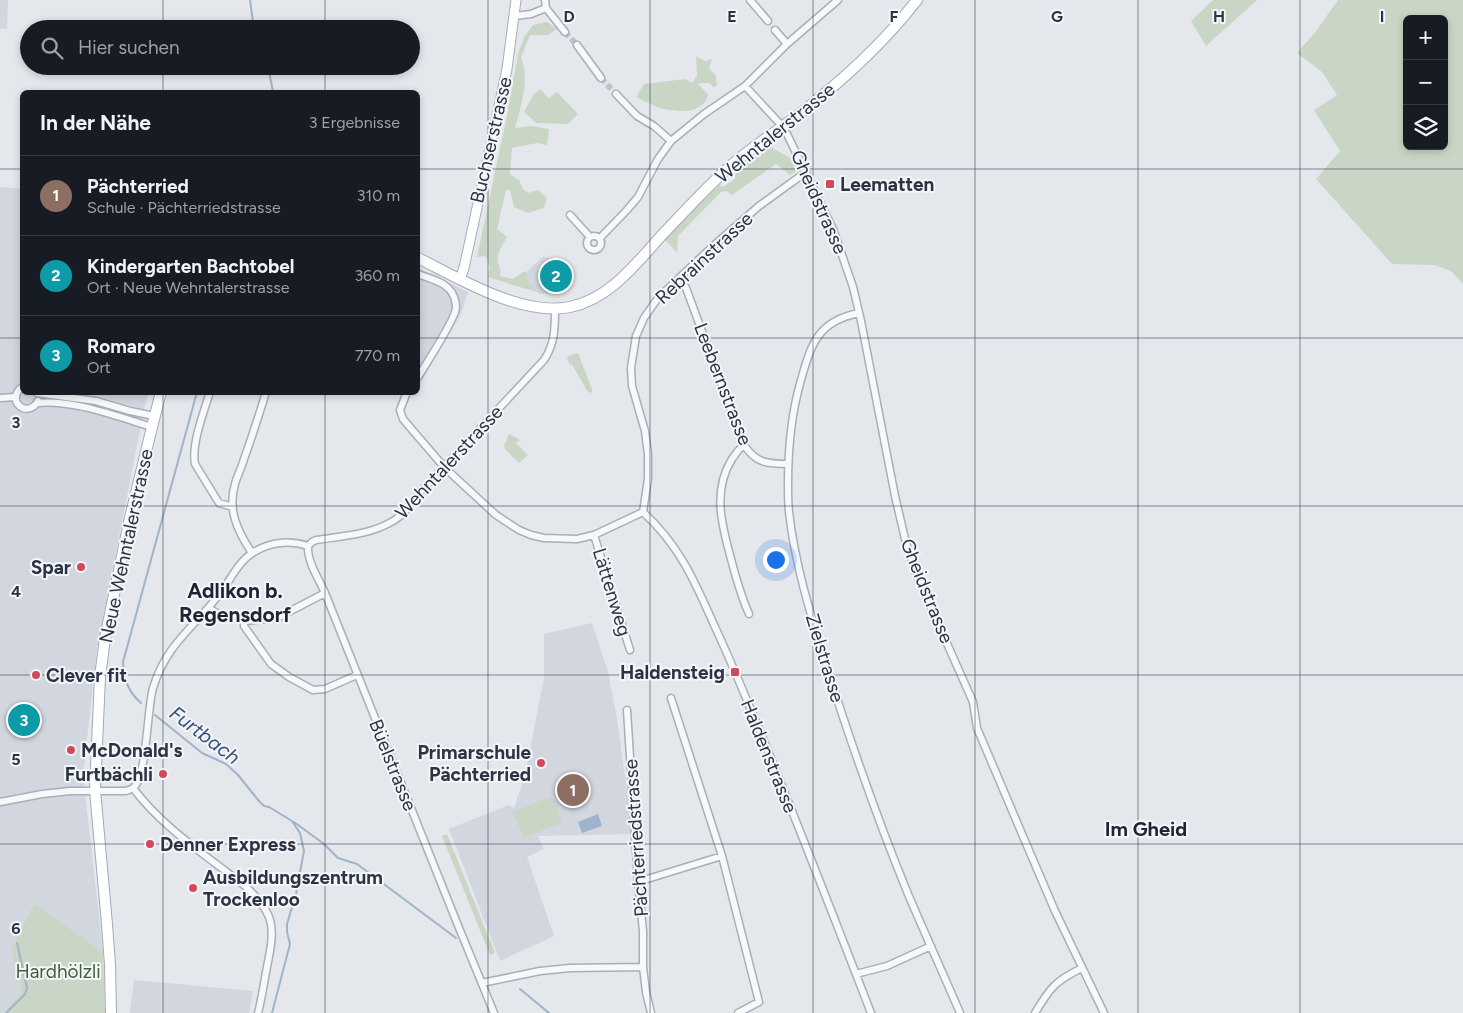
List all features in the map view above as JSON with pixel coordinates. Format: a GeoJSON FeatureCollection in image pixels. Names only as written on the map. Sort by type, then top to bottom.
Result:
{"type":"FeatureCollection","features":[{"type":"Feature","properties":{"kind":"main road","name":"Buchserstrasse"},"geometry":{"type":"LineString","coordinates":[[460,279],[506,76],[516,0]]}},
{"type":"Feature","properties":{"kind":"main road","name":"Wehntalerstrasse"},"geometry":{"type":"LineString","coordinates":[[556,308],[580,305],[596,298],[612,287],[725,170],[823,96],[850,73],[901,20],[917,0]]}},
{"type":"Feature","properties":{"kind":"main road"},"geometry":{"type":"LineString","coordinates":[[420,259],[506,299],[527,305],[556,308]]}},
{"type":"Feature","properties":{"kind":"main road","name":"Neue Wehntalerstrasse"},"geometry":{"type":"LineString","coordinates":[[95,790],[100,677],[105,638],[129,522],[154,416],[161,395]]}},
{"type":"Feature","properties":{"kind":"main road"},"geometry":{"type":"LineString","coordinates":[[95,790],[110,957],[111,1013]]}},
{"type":"Feature","properties":{"kind":"street"},"geometry":{"type":"LineString","coordinates":[[545,0],[546,8],[565,32]]}},
{"type":"Feature","properties":{"kind":"street"},"geometry":{"type":"LineString","coordinates":[[750,0],[768,21]]}},
{"type":"Feature","properties":{"kind":"street"},"geometry":{"type":"LineString","coordinates":[[600,238],[638,197],[658,159],[671,141],[704,114],[745,86],[787,44],[838,0]]}},
{"type":"Feature","properties":{"kind":"street"},"geometry":{"type":"LineString","coordinates":[[515,16],[531,14],[546,8]]}},
{"type":"Feature","properties":{"kind":"street"},"geometry":{"type":"LineString","coordinates":[[775,30],[787,44]]}},
{"type":"Feature","properties":{"kind":"street"},"geometry":{"type":"LineString","coordinates":[[577,45],[601,78]]}},
{"type":"Feature","properties":{"kind":"street","name":"Gheidstrasse"},"geometry":{"type":"LineString","coordinates":[[745,86],[782,126],[792,142],[833,229],[852,285],[859,313],[895,496],[906,542],[917,576],[973,702],[977,728],[1024,842],[1104,1013]]}},
{"type":"Feature","properties":{"kind":"street"},"geometry":{"type":"LineString","coordinates":[[616,94],[637,116],[654,126],[671,141]]}},
{"type":"Feature","properties":{"kind":"street","name":"Rebrainstrasse"},"geometry":{"type":"LineString","coordinates":[[643,512],[648,479],[648,454],[632,386],[631,368],[636,336],[644,318],[658,298],[759,206],[806,172]]}},
{"type":"Feature","properties":{"kind":"street"},"geometry":{"type":"LineString","coordinates":[[570,215],[590,237]]}},
{"type":"Feature","properties":{"kind":"street"},"geometry":{"type":"LineString","coordinates":[[590,237],[596,236],[600,238]]}},
{"type":"Feature","properties":{"kind":"street"},"geometry":{"type":"LineString","coordinates":[[590,237],[587,243],[589,248],[593,250],[598,249],[601,245],[600,238]]}},
{"type":"Feature","properties":{"kind":"street"},"geometry":{"type":"LineString","coordinates":[[420,275],[449,289],[453,294],[456,309],[434,351],[420,372]]}},
{"type":"Feature","properties":{"kind":"street","name":"Leebernstrasse"},"geometry":{"type":"LineString","coordinates":[[680,278],[686,288],[744,445],[756,459],[766,463],[788,464]]}},
{"type":"Feature","properties":{"kind":"street","name":"Wehntalerstrasse"},"geometry":{"type":"LineString","coordinates":[[133,788],[138,781],[141,770],[150,699],[159,671],[168,652],[209,608],[239,565],[252,553],[265,546],[280,542],[308,546],[316,540],[365,533],[394,521],[404,513],[420,492],[445,468],[550,352],[553,344],[556,308]]}},
{"type":"Feature","properties":{"kind":"street","name":"Zielstrasse"},"geometry":{"type":"LineString","coordinates":[[859,313],[842,318],[824,330],[809,351],[797,392],[791,425],[788,464],[789,511],[798,566],[842,717],[908,892],[960,1013]]}},
{"type":"Feature","properties":{"kind":"street"},"geometry":{"type":"LineString","coordinates":[[20,389],[16,397],[18,404],[24,408],[31,408],[37,403],[80,406],[152,427]]}},
{"type":"Feature","properties":{"kind":"street"},"geometry":{"type":"LineString","coordinates":[[37,395],[37,403]]}},
{"type":"Feature","properties":{"kind":"street"},"geometry":{"type":"LineString","coordinates":[[52,395],[96,401],[154,416]]}},
{"type":"Feature","properties":{"kind":"street"},"geometry":{"type":"LineString","coordinates":[[209,395],[194,447],[195,464],[220,503],[232,507]]}},
{"type":"Feature","properties":{"kind":"street"},"geometry":{"type":"LineString","coordinates":[[252,553],[236,524],[232,507],[234,485],[265,395]]}},
{"type":"Feature","properties":{"kind":"street"},"geometry":{"type":"LineString","coordinates":[[406,395],[400,410],[403,419],[445,468],[496,515],[518,530],[544,538],[577,539],[594,535],[643,512]]}},
{"type":"Feature","properties":{"kind":"street"},"geometry":{"type":"LineString","coordinates":[[0,398],[16,397]]}},
{"type":"Feature","properties":{"kind":"street"},"geometry":{"type":"LineString","coordinates":[[744,445],[737,452],[724,476],[720,507],[722,526],[740,594],[749,614]]}},
{"type":"Feature","properties":{"kind":"street","name":"Haldenstrasse"},"geometry":{"type":"LineString","coordinates":[[643,512],[663,532],[689,569],[748,702],[872,1013]]}},
{"type":"Feature","properties":{"kind":"street","name":"Lättenweg"},"geometry":{"type":"LineString","coordinates":[[594,535],[630,650]]}},
{"type":"Feature","properties":{"kind":"street","name":"Büelstrasse"},"geometry":{"type":"LineString","coordinates":[[308,546],[310,559],[494,1013]]}},
{"type":"Feature","properties":{"kind":"street"},"geometry":{"type":"LineString","coordinates":[[209,608],[221,616],[230,616],[244,621],[277,618],[325,593]]}},
{"type":"Feature","properties":{"kind":"street"},"geometry":{"type":"LineString","coordinates":[[244,621],[244,626],[271,664],[289,677],[313,690],[324,689],[357,675]]}},
{"type":"Feature","properties":{"kind":"street"},"geometry":{"type":"LineString","coordinates":[[671,698],[722,856],[759,1002],[738,1013]]}},
{"type":"Feature","properties":{"kind":"street","name":"Pächterriedstrasse"},"geometry":{"type":"LineString","coordinates":[[627,710],[643,931],[643,967],[646,992],[652,1013]]}},
{"type":"Feature","properties":{"kind":"street"},"geometry":{"type":"LineString","coordinates":[[0,802],[70,790],[126,791],[133,788],[160,819],[245,886],[258,898],[265,908],[270,921],[272,939],[258,1013]]}},
{"type":"Feature","properties":{"kind":"street"},"geometry":{"type":"LineString","coordinates":[[638,881],[722,856]]}},
{"type":"Feature","properties":{"kind":"street"},"geometry":{"type":"LineString","coordinates":[[856,974],[887,966],[931,946]]}},
{"type":"Feature","properties":{"kind":"street"},"geometry":{"type":"LineString","coordinates":[[482,984],[549,970],[643,967]]}},
{"type":"Feature","properties":{"kind":"street"},"geometry":{"type":"LineString","coordinates":[[1035,1013],[1055,984],[1064,976],[1082,968]]}},
{"type":"Feature","properties":{"kind":"shaded area"},"geometry":{"type":"Polygon","coordinates":[[[0,0],[8,0],[7,29],[0,28],[0,0]]]}},
{"type":"Feature","properties":{"kind":"shaded area"},"geometry":{"type":"Polygon","coordinates":[[[0,187],[20,189],[20,395],[148,395],[97,648],[83,775],[103,952],[34,903],[11,950],[22,992],[4,1013],[0,1013],[0,187]]]}},
{"type":"Feature","properties":{"kind":"shaded area"},"geometry":{"type":"Polygon","coordinates":[[[543,257],[561,260],[575,276],[560,293],[539,294],[529,282],[526,272],[543,257]]]}},
{"type":"Feature","properties":{"kind":"shaded area"},"geometry":{"type":"Polygon","coordinates":[[[420,269],[468,292],[461,314],[420,384],[420,269]]]}},
{"type":"Feature","properties":{"kind":"shaded area"},"geometry":{"type":"Polygon","coordinates":[[[592,623],[608,672],[617,719],[633,834],[538,836],[544,849],[527,857],[554,936],[500,961],[449,829],[509,805],[514,808],[525,776],[544,678],[544,634],[592,623]]]}},
{"type":"Feature","properties":{"kind":"shaded area"},"geometry":{"type":"Polygon","coordinates":[[[134,980],[253,991],[249,1013],[130,1013],[134,980]]]}},
{"type":"Feature","properties":{"kind":"green space"},"geometry":{"type":"Polygon","coordinates":[[[1213,0],[1257,0],[1206,46],[1191,21],[1213,0]]]}},
{"type":"Feature","properties":{"kind":"green space"},"geometry":{"type":"Polygon","coordinates":[[[1338,0],[1463,0],[1463,284],[1451,271],[1435,265],[1392,264],[1316,179],[1340,151],[1314,110],[1337,95],[1322,72],[1297,53],[1316,31],[1338,0]]]}},
{"type":"Feature","properties":{"kind":"green space"},"geometry":{"type":"Polygon","coordinates":[[[547,22],[557,29],[548,35],[530,35],[521,58],[524,66],[525,83],[515,128],[531,126],[549,129],[547,145],[537,143],[512,148],[510,174],[519,180],[523,189],[528,193],[538,190],[547,198],[544,208],[528,213],[514,207],[510,190],[506,190],[497,229],[507,237],[498,257],[501,271],[500,276],[512,279],[526,272],[529,282],[538,292],[488,277],[490,267],[485,256],[477,257],[518,54],[524,37],[533,25],[547,22]]]}},
{"type":"Feature","properties":{"kind":"green space"},"geometry":{"type":"Polygon","coordinates":[[[696,56],[705,61],[712,59],[709,68],[716,76],[717,86],[713,87],[710,83],[700,83],[699,85],[708,94],[701,106],[687,111],[672,110],[657,107],[636,97],[644,84],[685,79],[692,83],[697,76],[696,56]]]}},
{"type":"Feature","properties":{"kind":"green space"},"geometry":{"type":"Polygon","coordinates":[[[540,89],[549,98],[557,92],[578,114],[568,124],[536,123],[524,112],[533,95],[540,89]]]}},
{"type":"Feature","properties":{"kind":"green space"},"geometry":{"type":"Polygon","coordinates":[[[769,146],[790,158],[796,171],[790,175],[776,164],[732,195],[727,191],[721,192],[678,236],[677,252],[663,238],[719,185],[723,187],[735,179],[736,171],[769,146]]]}},
{"type":"Feature","properties":{"kind":"green space"},"geometry":{"type":"Polygon","coordinates":[[[578,353],[592,393],[587,391],[567,358],[578,353]]]}},
{"type":"Feature","properties":{"kind":"green space"},"geometry":{"type":"Polygon","coordinates":[[[509,434],[520,440],[516,443],[528,455],[519,463],[504,446],[509,434]]]}},
{"type":"Feature","properties":{"kind":"green space"},"geometry":{"type":"Polygon","coordinates":[[[552,796],[563,822],[524,838],[513,812],[552,796]]]}},
{"type":"Feature","properties":{"kind":"green space"},"geometry":{"type":"Polygon","coordinates":[[[447,834],[495,953],[490,955],[442,836],[447,834]]]}},
{"type":"Feature","properties":{"kind":"green space","name":"Hardhölzli"},"geometry":{"type":"Polygon","coordinates":[[[34,903],[103,952],[105,1013],[4,1013],[22,992],[11,950],[34,903]]]}},
{"type":"Feature","properties":{"kind":"water"},"geometry":{"type":"Polygon","coordinates":[[[598,814],[602,826],[582,833],[578,822],[598,814]]]}},
{"type":"Feature","properties":{"kind":"waterway","name":"Furtbach"},"geometry":{"type":"LineString","coordinates":[[250,0],[253,20]]}},
{"type":"Feature","properties":{"kind":"waterway","name":"Furtbach"},"geometry":{"type":"LineString","coordinates":[[270,75],[273,90]]}},
{"type":"Feature","properties":{"kind":"waterway","name":"Furtbach"},"geometry":{"type":"LineString","coordinates":[[141,703],[128,685],[124,674],[123,662],[196,395]]}},
{"type":"Feature","properties":{"kind":"waterway","name":"Furtbach"},"geometry":{"type":"LineString","coordinates":[[155,715],[202,753],[226,764],[238,775],[264,806],[292,821],[300,833],[304,851],[296,894],[287,924],[290,944],[272,1013]]}},
{"type":"Feature","properties":{"kind":"waterway"},"geometry":{"type":"LineString","coordinates":[[294,822],[324,844],[338,858],[357,864],[456,938]]}},
{"type":"Feature","properties":{"kind":"waterway"},"geometry":{"type":"LineString","coordinates":[[6,1013],[25,994],[27,988],[17,943]]}},
{"type":"Feature","properties":{"kind":"waterway"},"geometry":{"type":"LineString","coordinates":[[520,989],[549,1013]]}},
{"type":"Feature","properties":{"kind":"tunnel"},"geometry":{"type":"LineString","coordinates":[[565,32],[577,45]]}},
{"type":"Feature","properties":{"kind":"tunnel"},"geometry":{"type":"LineString","coordinates":[[601,78],[616,94]]}},
{"type":"Feature","properties":{"kind":"place","name":"Leematten"},"geometry":{"type":"Point","coordinates":[830,184]}},
{"type":"Feature","properties":{"kind":"place","name":"Kindergarten Bachtobel"},"geometry":{"type":"Point","coordinates":[556,276]}},
{"type":"Feature","properties":{"kind":"place","name":"Spar"},"geometry":{"type":"Point","coordinates":[81,567]}},
{"type":"Feature","properties":{"kind":"place","name":"Haldensteig"},"geometry":{"type":"Point","coordinates":[735,672]}},
{"type":"Feature","properties":{"kind":"place","name":"Clever fit"},"geometry":{"type":"Point","coordinates":[36,675]}},
{"type":"Feature","properties":{"kind":"place","name":"Romaro"},"geometry":{"type":"Point","coordinates":[24,720]}},
{"type":"Feature","properties":{"kind":"place","name":"McDonald's"},"geometry":{"type":"Point","coordinates":[71,750]}},
{"type":"Feature","properties":{"kind":"place","name":"Primarschule Pächterried"},"geometry":{"type":"Point","coordinates":[541,763]}},
{"type":"Feature","properties":{"kind":"place","name":"Furtbächli"},"geometry":{"type":"Point","coordinates":[163,774]}},
{"type":"Feature","properties":{"kind":"place","name":"Pächterried"},"geometry":{"type":"Point","coordinates":[573,790]}},
{"type":"Feature","properties":{"kind":"place","name":"Denner Express"},"geometry":{"type":"Point","coordinates":[150,844]}},
{"type":"Feature","properties":{"kind":"place","name":"Ausbildungszentrum Trockenloo"},"geometry":{"type":"Point","coordinates":[193,888]}},
{"type":"Feature","properties":{"kind":"district","name":"Adlikon b. Regensdorf"},"geometry":{"type":"Point","coordinates":[235,602]}},
{"type":"Feature","properties":{"kind":"district","name":"Im Gheid"},"geometry":{"type":"Point","coordinates":[1146,829]}}]}
